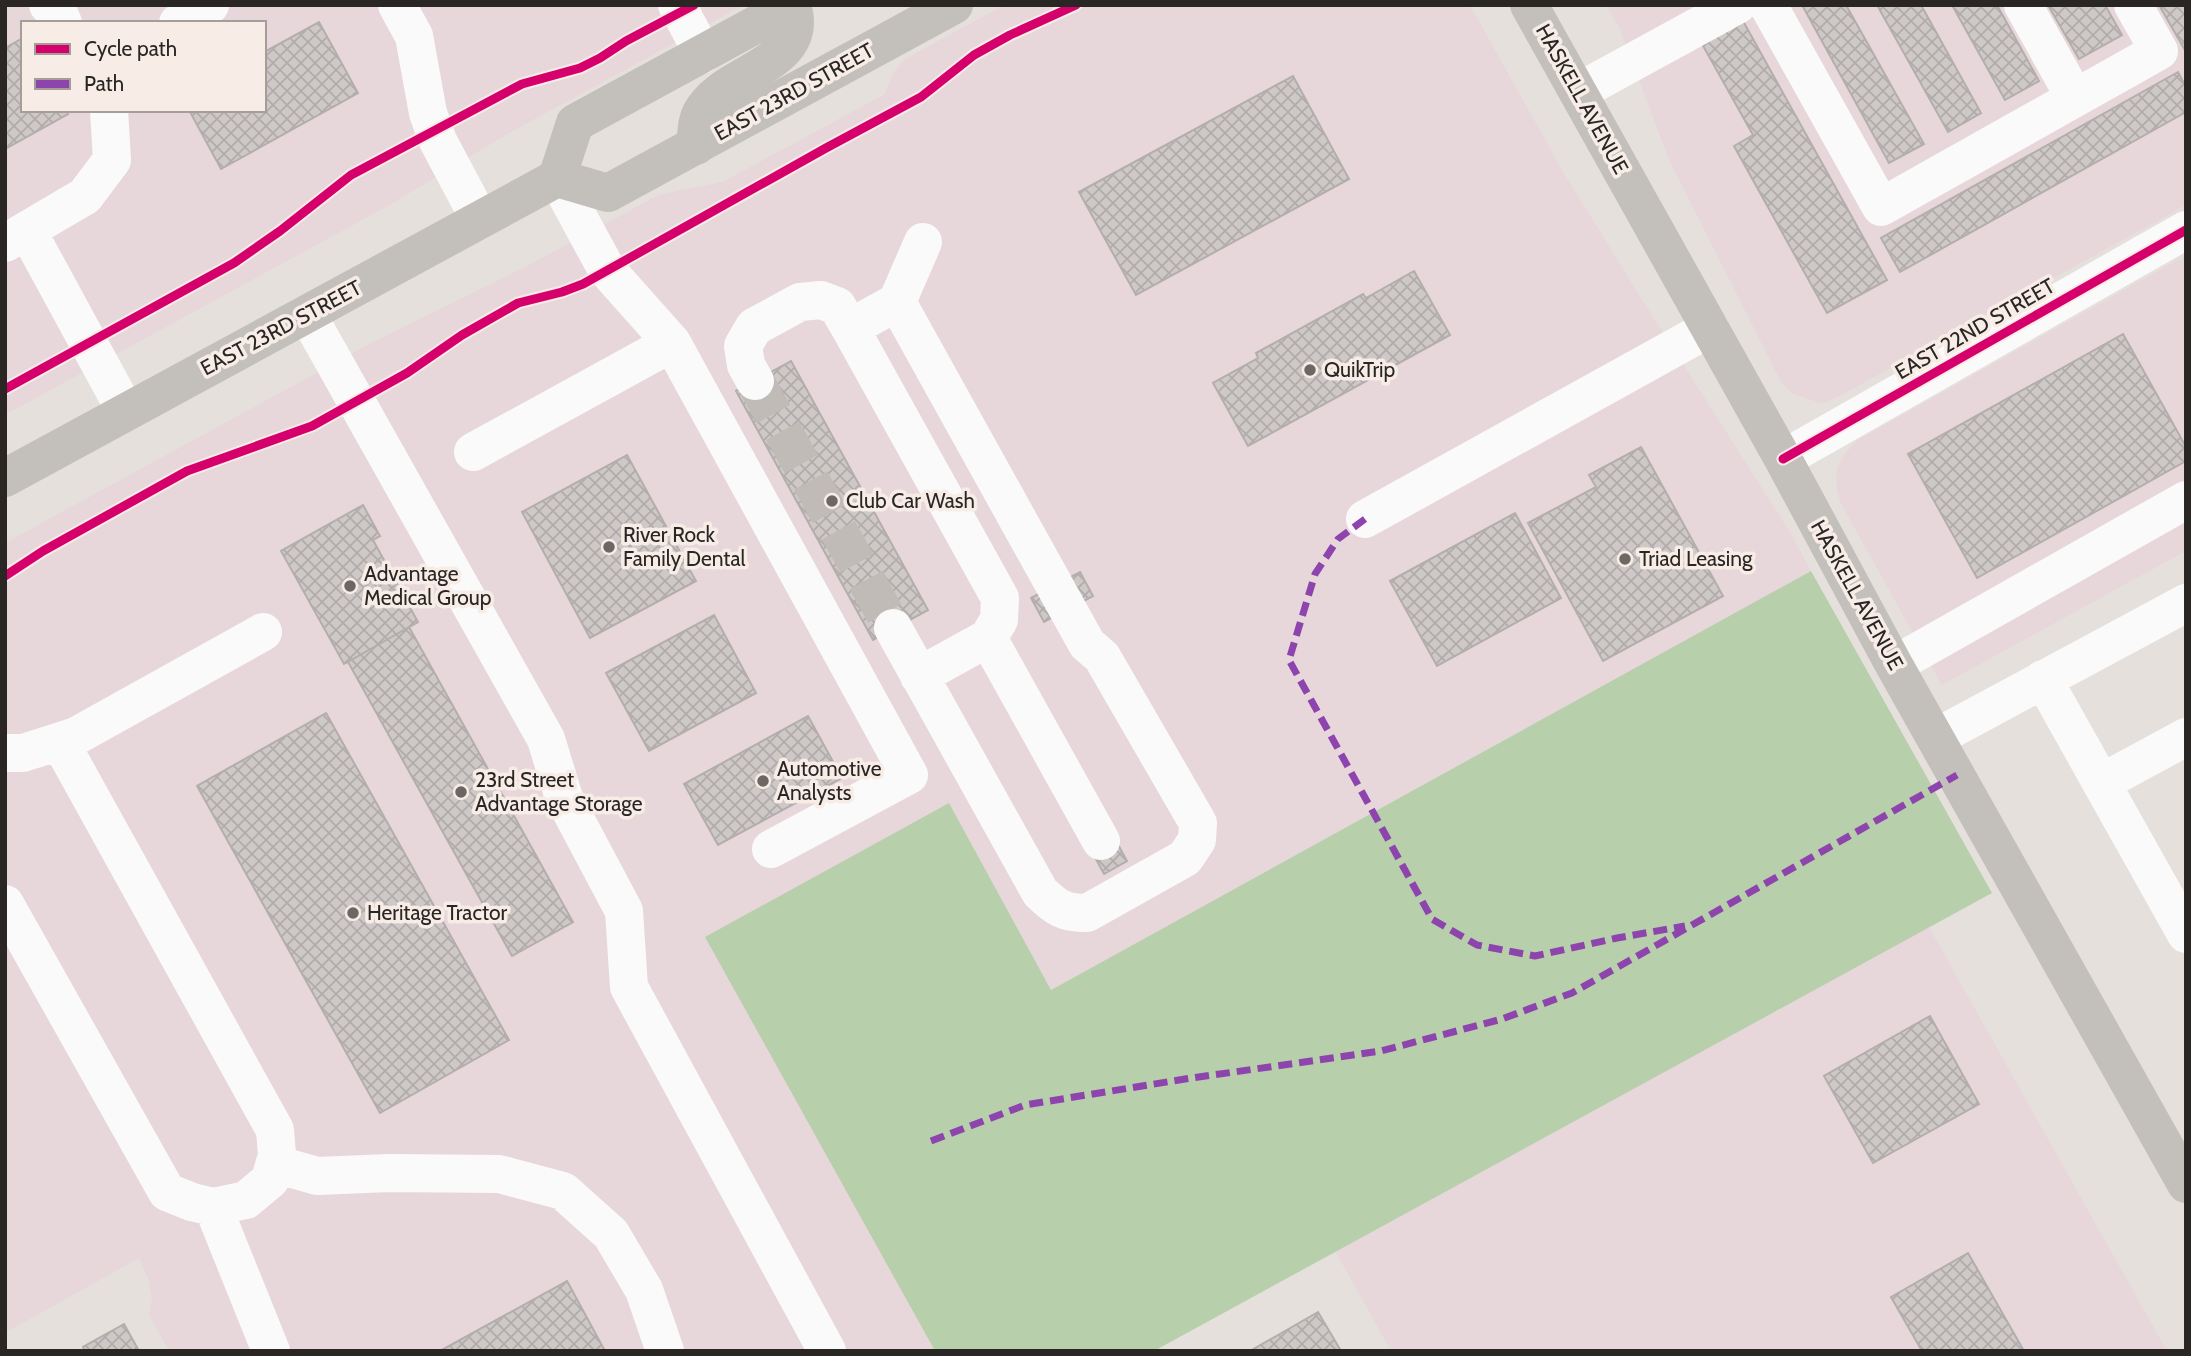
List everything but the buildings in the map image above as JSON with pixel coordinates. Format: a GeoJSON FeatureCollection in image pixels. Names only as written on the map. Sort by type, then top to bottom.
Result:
{"type":"FeatureCollection","features":[{"type":"Feature","properties":{"kind":"main road"},"geometry":{"type":"LineString","coordinates":[[557,178],[575,123],[792,5],[797,18],[795,35],[784,51],[715,95],[701,114],[696,130],[696,146]]}},
{"type":"Feature","properties":{"kind":"main road","name":"EAST 23RD STREET"},"geometry":{"type":"LineString","coordinates":[[5,478],[557,178],[608,193],[954,5]]}},
{"type":"Feature","properties":{"kind":"main road","name":"HASKELL AVENUE"},"geometry":{"type":"LineString","coordinates":[[1529,5],[1783,459],[1894,665],[2186,1184]]}},
{"type":"Feature","properties":{"kind":"street"},"geometry":{"type":"LineString","coordinates":[[48,5],[62,21]]}},
{"type":"Feature","properties":{"kind":"street"},"geometry":{"type":"LineString","coordinates":[[182,21],[210,5]]}},
{"type":"Feature","properties":{"kind":"street"},"geometry":{"type":"LineString","coordinates":[[397,5],[414,36],[428,113],[438,141],[480,220]]}},
{"type":"Feature","properties":{"kind":"street"},"geometry":{"type":"LineString","coordinates":[[677,5],[704,54]]}},
{"type":"Feature","properties":{"kind":"street"},"geometry":{"type":"LineString","coordinates":[[1578,92],[1737,5]]}},
{"type":"Feature","properties":{"kind":"street"},"geometry":{"type":"LineString","coordinates":[[1768,5],[1881,208],[2159,51],[2133,5]]}},
{"type":"Feature","properties":{"kind":"street"},"geometry":{"type":"LineString","coordinates":[[2023,5],[2075,98]]}},
{"type":"Feature","properties":{"kind":"street"},"geometry":{"type":"LineString","coordinates":[[108,112],[112,160],[85,197],[16,237],[126,412]]}},
{"type":"Feature","properties":{"kind":"street"},"geometry":{"type":"LineString","coordinates":[[557,178],[607,270],[672,343],[909,775],[771,849]]}},
{"type":"Feature","properties":{"kind":"street","name":"EAST 22ND STREET"},"geometry":{"type":"LineString","coordinates":[[1783,459],[2186,229]]}},
{"type":"Feature","properties":{"kind":"street"},"geometry":{"type":"LineString","coordinates":[[850,328],[897,302],[923,242]]}},
{"type":"Feature","properties":{"kind":"street"},"geometry":{"type":"LineString","coordinates":[[755,381],[746,365],[743,346],[754,327],[800,302],[821,300],[837,306],[1000,598],[999,620],[988,638],[919,676]]}},
{"type":"Feature","properties":{"kind":"street"},"geometry":{"type":"LineString","coordinates":[[893,628],[1040,892],[1052,905],[1070,913],[1087,913],[1185,858],[1197,840],[1198,823],[1102,657],[1087,644],[897,302]]}},
{"type":"Feature","properties":{"kind":"street"},"geometry":{"type":"LineString","coordinates":[[307,314],[546,739],[564,798],[624,911],[629,987],[827,1351]]}},
{"type":"Feature","properties":{"kind":"street"},"geometry":{"type":"LineString","coordinates":[[1365,519],[1710,328]]}},
{"type":"Feature","properties":{"kind":"street"},"geometry":{"type":"LineString","coordinates":[[473,452],[672,343]]}},
{"type":"Feature","properties":{"kind":"street"},"geometry":{"type":"LineString","coordinates":[[1894,665],[2186,500]]}},
{"type":"Feature","properties":{"kind":"street"},"geometry":{"type":"LineString","coordinates":[[1936,738],[2186,603]]}},
{"type":"Feature","properties":{"kind":"street"},"geometry":{"type":"LineString","coordinates":[[5,752],[23,752],[76,736],[263,632]]}},
{"type":"Feature","properties":{"kind":"street"},"geometry":{"type":"LineString","coordinates":[[988,638],[1101,841]]}},
{"type":"Feature","properties":{"kind":"street"},"geometry":{"type":"LineString","coordinates":[[2043,680],[2186,934]]}},
{"type":"Feature","properties":{"kind":"street"},"geometry":{"type":"LineString","coordinates":[[2101,783],[2186,737]]}},
{"type":"Feature","properties":{"kind":"street"},"geometry":{"type":"LineString","coordinates":[[5,904],[167,1192],[213,1207],[246,1200],[270,1180],[277,1155],[275,1130],[60,742]]}},
{"type":"Feature","properties":{"kind":"street"},"geometry":{"type":"LineString","coordinates":[[275,1164],[317,1176],[389,1173],[499,1174],[563,1191],[611,1234],[644,1290],[665,1351]]}},
{"type":"Feature","properties":{"kind":"street"},"geometry":{"type":"LineString","coordinates":[[213,1207],[271,1351]]}},
{"type":"Feature","properties":{"kind":"shaded area"},"geometry":{"type":"Polygon","coordinates":[[[5,5],[744,5],[511,132],[388,206],[5,415],[5,5]]]}},
{"type":"Feature","properties":{"kind":"shaded area"},"geometry":{"type":"Polygon","coordinates":[[[1004,5],[1470,5],[1562,170],[1790,532],[1811,571],[1051,990],[949,804],[706,937],[935,1351],[169,1351],[149,1315],[152,1299],[148,1279],[139,1258],[5,1333],[5,543],[375,341],[529,265],[651,199],[722,182],[789,146],[885,94],[893,73],[905,59],[1004,5]]]}},
{"type":"Feature","properties":{"kind":"shaded area"},"geometry":{"type":"Polygon","coordinates":[[[1606,5],[2186,5],[2186,205],[1842,395],[1824,403],[1810,400],[1793,394],[1782,384],[1669,160],[1620,29],[1606,5]]]}},
{"type":"Feature","properties":{"kind":"shaded area"},"geometry":{"type":"Polygon","coordinates":[[[2186,255],[2186,551],[1942,685],[1840,502],[1836,484],[1837,469],[1845,453],[1858,440],[2186,255]]]}},
{"type":"Feature","properties":{"kind":"shaded area"},"geometry":{"type":"Polygon","coordinates":[[[1929,927],[2167,1351],[1391,1351],[1335,1251],[1929,927]]]}},
{"type":"Feature","properties":{"kind":"green space"},"geometry":{"type":"Polygon","coordinates":[[[1811,571],[1992,893],[1154,1351],[935,1351],[705,937],[949,803],[1051,990],[1811,571]]]}},
{"type":"Feature","properties":{"kind":"tunnel"},"geometry":{"type":"LineString","coordinates":[[755,381],[893,628]]}},
{"type":"Feature","properties":{"kind":"marked path"},"geometry":{"type":"LineString","coordinates":[[1365,519],[1338,539],[1315,574],[1289,660],[1432,919],[1477,945],[1535,956],[1685,926]]}},
{"type":"Feature","properties":{"kind":"marked path"},"geometry":{"type":"LineString","coordinates":[[931,1141],[1025,1105],[1381,1051],[1502,1019],[1572,993],[1957,775]]}},
{"type":"Feature","properties":{"kind":"cycle path"},"geometry":{"type":"LineString","coordinates":[[5,389],[234,263],[351,175],[522,84],[580,68],[694,5]]}},
{"type":"Feature","properties":{"kind":"cycle path"},"geometry":{"type":"LineString","coordinates":[[5,576],[43,551],[187,471],[312,426],[407,373],[462,335],[518,303],[583,284],[921,97],[974,55],[1010,35],[1076,5]]}},
{"type":"Feature","properties":{"kind":"cycle path"},"geometry":{"type":"LineString","coordinates":[[1783,459],[2186,230]]}},
{"type":"Feature","properties":{"kind":"place","name":"QuikTrip"},"geometry":{"type":"Point","coordinates":[1310,370]}},
{"type":"Feature","properties":{"kind":"place","name":"Club Car Wash"},"geometry":{"type":"Point","coordinates":[832,501]}},
{"type":"Feature","properties":{"kind":"place","name":"River Rock Family Dental"},"geometry":{"type":"Point","coordinates":[609,547]}},
{"type":"Feature","properties":{"kind":"place","name":"Triad Leasing"},"geometry":{"type":"Point","coordinates":[1625,559]}},
{"type":"Feature","properties":{"kind":"place","name":"Advantage Medical Group"},"geometry":{"type":"Point","coordinates":[350,586]}},
{"type":"Feature","properties":{"kind":"place","name":"Automotive Analysts"},"geometry":{"type":"Point","coordinates":[763,781]}},
{"type":"Feature","properties":{"kind":"place","name":"23rd Street Advantage Storage"},"geometry":{"type":"Point","coordinates":[461,792]}},
{"type":"Feature","properties":{"kind":"place","name":"Heritage Tractor"},"geometry":{"type":"Point","coordinates":[353,913]}}]}
